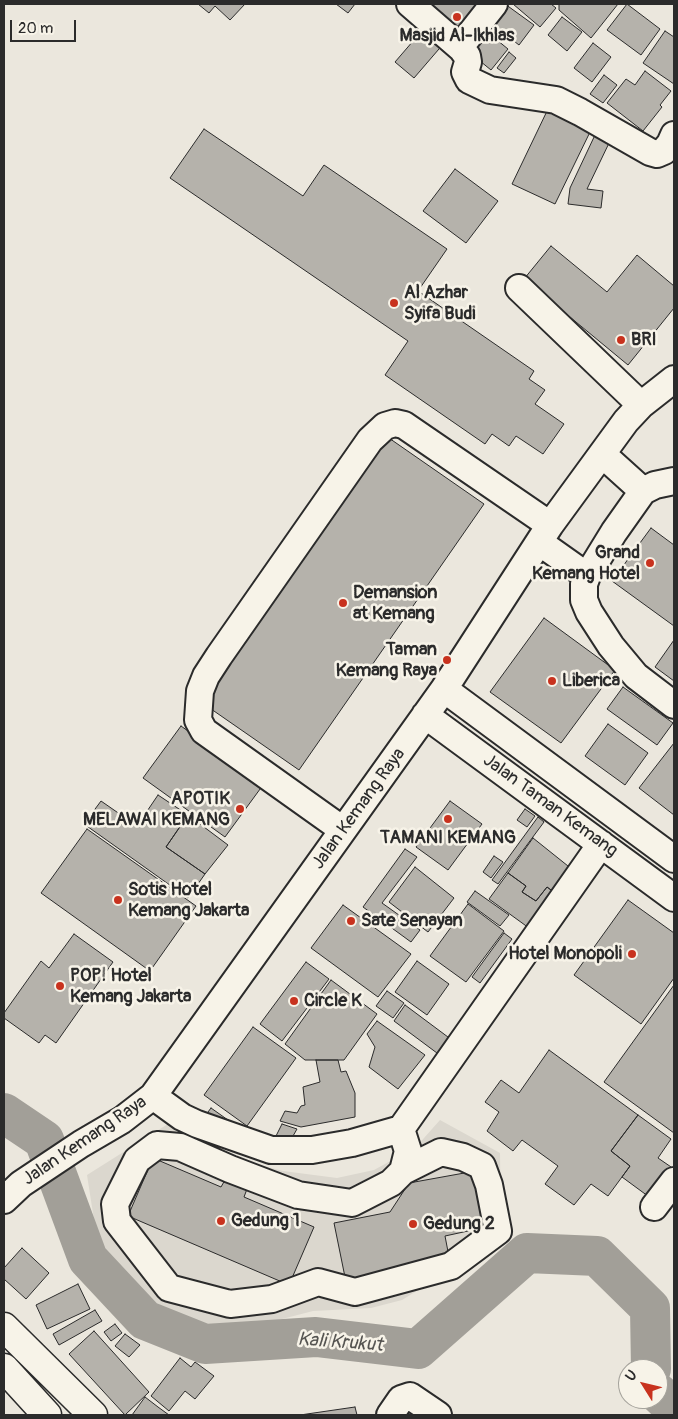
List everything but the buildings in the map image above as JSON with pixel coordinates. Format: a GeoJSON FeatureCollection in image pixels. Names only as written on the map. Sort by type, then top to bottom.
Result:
{"type":"FeatureCollection","features":[{"type":"Feature","properties":{"kind":"main road"},"geometry":{"type":"LineString","coordinates":[[4,1327],[93,1415]]}},
{"type":"Feature","properties":{"kind":"main road"},"geometry":{"type":"LineString","coordinates":[[4,1349],[68,1415]]}},
{"type":"Feature","properties":{"kind":"main road"},"geometry":{"type":"LineString","coordinates":[[4,1368],[47,1415]]}},
{"type":"Feature","properties":{"kind":"main road"},"geometry":{"type":"LineString","coordinates":[[4,1389],[29,1415]]}},
{"type":"Feature","properties":{"kind":"street"},"geometry":{"type":"LineString","coordinates":[[410,4],[460,47],[467,56],[468,62],[465,72],[469,80],[490,90],[556,100],[650,152],[657,154],[664,151],[674,135]]}},
{"type":"Feature","properties":{"kind":"street"},"geometry":{"type":"LineString","coordinates":[[460,47],[495,4]]}},
{"type":"Feature","properties":{"kind":"street"},"geometry":{"type":"LineString","coordinates":[[519,288],[641,405]]}},
{"type":"Feature","properties":{"kind":"street","name":"Jalan Kemang Raya"},"geometry":{"type":"LineString","coordinates":[[12,1192],[81,1144],[122,1120],[153,1096],[444,689],[544,534],[602,454],[626,421],[641,405],[674,379]]}},
{"type":"Feature","properties":{"kind":"street"},"geometry":{"type":"LineString","coordinates":[[344,830],[204,731],[198,720],[198,706],[200,691],[206,676],[370,440],[385,426],[395,423],[404,425],[544,534],[586,576]]}},
{"type":"Feature","properties":{"kind":"street"},"geometry":{"type":"LineString","coordinates":[[602,454],[643,491]]}},
{"type":"Feature","properties":{"kind":"street"},"geometry":{"type":"LineString","coordinates":[[674,481],[655,485],[643,491],[586,576],[584,584],[584,600],[596,625],[611,646],[636,676],[674,705]]}},
{"type":"Feature","properties":{"kind":"street","name":"Jalan Taman Kemang"},"geometry":{"type":"LineString","coordinates":[[444,689],[674,859]]}},
{"type":"Feature","properties":{"kind":"street","name":"Jalan Taman Kemang"},"geometry":{"type":"LineString","coordinates":[[425,715],[674,898]]}},
{"type":"Feature","properties":{"kind":"street"},"geometry":{"type":"LineString","coordinates":[[153,1096],[182,1117],[197,1124],[271,1150],[312,1150],[352,1143],[401,1129],[601,844]]}},
{"type":"Feature","properties":{"kind":"street"},"geometry":{"type":"LineString","coordinates":[[180,1146],[197,1124]]}},
{"type":"Feature","properties":{"kind":"street"},"geometry":{"type":"LineString","coordinates":[[401,1129],[408,1151],[403,1171]]}},
{"type":"Feature","properties":{"kind":"street"},"geometry":{"type":"LineString","coordinates":[[157,1145],[180,1146],[230,1169],[298,1194],[352,1203],[391,1183],[403,1171],[441,1152],[463,1156],[482,1166],[489,1185],[498,1231],[452,1266],[355,1292],[318,1282],[272,1298],[230,1304],[169,1288],[117,1221],[115,1204],[136,1160],[157,1145]]}},
{"type":"Feature","properties":{"kind":"street"},"geometry":{"type":"LineString","coordinates":[[654,1208],[674,1181]]}},
{"type":"Feature","properties":{"kind":"street"},"geometry":{"type":"LineString","coordinates":[[390,1415],[401,1399],[410,1396],[438,1415]]}},
{"type":"Feature","properties":{"kind":"shaded area"},"geometry":{"type":"Polygon","coordinates":[[[440,1120],[500,1153],[501,1239],[402,1300],[371,1308],[313,1311],[224,1334],[200,1332],[167,1313],[121,1274],[97,1239],[87,1175],[171,1122],[237,1159],[283,1171],[337,1178],[374,1170],[416,1147],[440,1120]]]}},
{"type":"Feature","properties":{"kind":"waterway","name":"Kali Krukut"},"geometry":{"type":"LineString","coordinates":[[4,1113],[44,1140],[88,1259],[145,1320],[205,1344],[316,1337],[418,1349],[527,1253],[597,1256],[650,1308],[651,1359]]}},
{"type":"Feature","properties":{"kind":"waterway","name":"Kali Krukut"},"geometry":{"type":"LineString","coordinates":[[668,1402],[674,1408]]}},
{"type":"Feature","properties":{"kind":"place","name":"Masjid Al-Ikhlas"},"geometry":{"type":"Point","coordinates":[457,17]}},
{"type":"Feature","properties":{"kind":"place","name":"Al Azhar Syifa Budi"},"geometry":{"type":"Point","coordinates":[394,303]}},
{"type":"Feature","properties":{"kind":"place","name":"BRI"},"geometry":{"type":"Point","coordinates":[621,340]}},
{"type":"Feature","properties":{"kind":"place","name":"Grand Kemang Hotel"},"geometry":{"type":"Point","coordinates":[650,563]}},
{"type":"Feature","properties":{"kind":"place","name":"Demansion at Kemang"},"geometry":{"type":"Point","coordinates":[343,603]}},
{"type":"Feature","properties":{"kind":"place","name":"Taman Kemang Raya"},"geometry":{"type":"Point","coordinates":[447,660]}},
{"type":"Feature","properties":{"kind":"place","name":"Liberica"},"geometry":{"type":"Point","coordinates":[552,681]}},
{"type":"Feature","properties":{"kind":"place","name":"APOTIK MELAWAI KEMANG"},"geometry":{"type":"Point","coordinates":[240,809]}},
{"type":"Feature","properties":{"kind":"place","name":"TAMANI KEMANG"},"geometry":{"type":"Point","coordinates":[448,819]}},
{"type":"Feature","properties":{"kind":"place","name":"Sotis Hotel Kemang Jakarta"},"geometry":{"type":"Point","coordinates":[118,900]}},
{"type":"Feature","properties":{"kind":"place","name":"Sate Senayan"},"geometry":{"type":"Point","coordinates":[351,921]}},
{"type":"Feature","properties":{"kind":"place","name":"Hotel Monopoli"},"geometry":{"type":"Point","coordinates":[632,954]}},
{"type":"Feature","properties":{"kind":"place","name":"POP! Hotel Kemang Jakarta"},"geometry":{"type":"Point","coordinates":[60,986]}},
{"type":"Feature","properties":{"kind":"place","name":"Circle K"},"geometry":{"type":"Point","coordinates":[294,1001]}},
{"type":"Feature","properties":{"kind":"place","name":"Gedung 1"},"geometry":{"type":"Point","coordinates":[221,1221]}},
{"type":"Feature","properties":{"kind":"place","name":"Gedung 2"},"geometry":{"type":"Point","coordinates":[413,1224]}}]}
